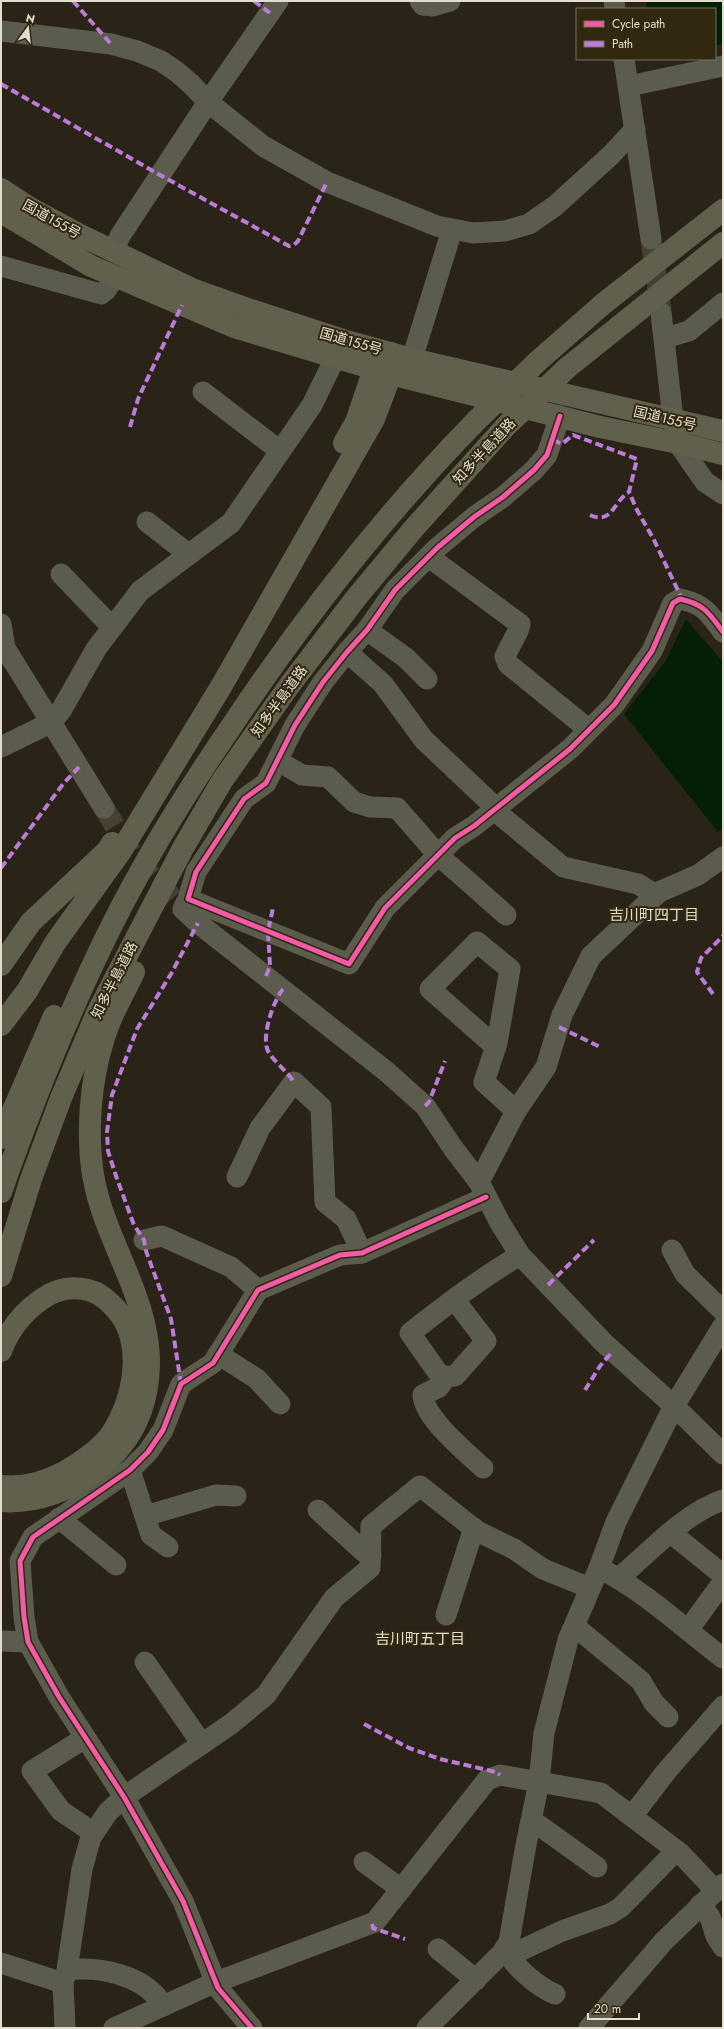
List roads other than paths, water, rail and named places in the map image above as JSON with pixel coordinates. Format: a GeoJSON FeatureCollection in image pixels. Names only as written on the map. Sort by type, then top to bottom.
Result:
{"type":"FeatureCollection","features":[{"type":"Feature","properties":{"kind":"highway","name":"国道155号"},"geometry":{"type":"LineString","coordinates":[[1,188],[30,208],[80,235],[114,250],[192,289],[336,338],[385,366],[412,359],[723,431]]}},
{"type":"Feature","properties":{"kind":"highway","name":"知多半島道路"},"geometry":{"type":"LineString","coordinates":[[1,1192],[26,1122],[64,1029],[130,890],[204,766],[266,674],[333,585],[389,517],[440,458],[477,420],[538,361],[603,304],[723,210]]}},
{"type":"Feature","properties":{"kind":"highway","name":"国道155号"},"geometry":{"type":"LineString","coordinates":[[1,212],[91,266],[234,327],[335,358],[385,366],[560,416],[723,454]]}},
{"type":"Feature","properties":{"kind":"highway","name":"知多半島道路"},"geometry":{"type":"LineString","coordinates":[[1,1276],[31,1179],[61,1098],[97,1013],[183,848],[222,781],[289,686],[356,598],[415,527],[506,426],[567,368],[723,243]]}},
{"type":"Feature","properties":{"kind":"highway"},"geometry":{"type":"LineString","coordinates":[[1,965],[31,922],[108,850],[208,680],[356,422],[385,366]]}},
{"type":"Feature","properties":{"kind":"highway"},"geometry":{"type":"LineString","coordinates":[[1,1025],[27,991],[55,943],[121,851],[222,685],[374,419],[385,366]]}},
{"type":"Feature","properties":{"kind":"highway"},"geometry":{"type":"LineString","coordinates":[[1,1501],[12,1502],[48,1495],[80,1482],[111,1459],[125,1444],[141,1410],[149,1373],[146,1332],[142,1310],[106,1220],[96,1190],[91,1161],[91,1101],[100,1056],[110,1022],[178,884],[183,848]]}},
{"type":"Feature","properties":{"kind":"highway"},"geometry":{"type":"LineString","coordinates":[[1,1138],[26,1077],[90,943],[130,890]]}},
{"type":"Feature","properties":{"kind":"highway"},"geometry":{"type":"LineString","coordinates":[[1,1351],[11,1331],[32,1306],[57,1291],[77,1288],[94,1292],[106,1299],[120,1312],[128,1327],[132,1344],[134,1364],[132,1385],[126,1405],[115,1429],[97,1450],[53,1478],[29,1484],[1,1486]]}},
{"type":"Feature","properties":{"kind":"street"},"geometry":{"type":"LineString","coordinates":[[114,250],[120,236],[208,102],[278,1]]}},
{"type":"Feature","properties":{"kind":"street"},"geometry":{"type":"LineString","coordinates":[[420,1],[423,5],[433,6],[450,1]]}},
{"type":"Feature","properties":{"kind":"street"},"geometry":{"type":"LineString","coordinates":[[608,1],[614,1]]}},
{"type":"Feature","properties":{"kind":"street"},"geometry":{"type":"LineString","coordinates":[[1,31],[111,44],[137,51],[161,61],[177,72],[208,102],[263,146],[327,182],[436,226],[452,230],[473,233],[505,231],[529,224],[555,206],[611,155],[635,129]]}},
{"type":"Feature","properties":{"kind":"street"},"geometry":{"type":"LineString","coordinates":[[624,60],[651,239]]}},
{"type":"Feature","properties":{"kind":"street"},"geometry":{"type":"LineString","coordinates":[[629,86],[723,66]]}},
{"type":"Feature","properties":{"kind":"street"},"geometry":{"type":"LineString","coordinates":[[412,359],[452,230]]}},
{"type":"Feature","properties":{"kind":"street"},"geometry":{"type":"LineString","coordinates":[[1,266],[100,294],[106,290],[114,277]]}},
{"type":"Feature","properties":{"kind":"street"},"geometry":{"type":"LineString","coordinates":[[665,338],[689,331],[723,303]]}},
{"type":"Feature","properties":{"kind":"street"},"geometry":{"type":"LineString","coordinates":[[661,314],[665,338],[673,419],[678,443],[705,482],[723,494]]}},
{"type":"Feature","properties":{"kind":"street"},"geometry":{"type":"LineString","coordinates":[[1,747],[52,722],[62,709],[96,649],[140,591],[231,523],[312,406],[335,358]]}},
{"type":"Feature","properties":{"kind":"street"},"geometry":{"type":"LineString","coordinates":[[204,392],[280,451]]}},
{"type":"Feature","properties":{"kind":"street"},"geometry":{"type":"LineString","coordinates":[[560,416],[547,455],[534,470],[502,497],[474,517],[395,590],[367,630],[323,682],[295,725],[278,762],[266,783],[244,799],[196,872],[188,899],[183,909],[198,923],[387,1072],[425,1106],[483,1189],[520,1255],[604,1343],[674,1406],[723,1454]]}},
{"type":"Feature","properties":{"kind":"street"},"geometry":{"type":"LineString","coordinates":[[147,522],[182,549],[187,555]]}},
{"type":"Feature","properties":{"kind":"street"},"geometry":{"type":"LineString","coordinates":[[430,557],[520,624],[505,656],[508,664],[588,730]]}},
{"type":"Feature","properties":{"kind":"street"},"geometry":{"type":"LineString","coordinates":[[61,574],[112,627]]}},
{"type":"Feature","properties":{"kind":"street"},"geometry":{"type":"LineString","coordinates":[[188,899],[349,964],[385,908],[455,838],[474,826],[570,749],[614,705],[652,651],[673,603],[680,598],[692,601],[708,612],[723,632]]}},
{"type":"Feature","properties":{"kind":"street"},"geometry":{"type":"LineString","coordinates":[[1,624],[3,647],[52,722],[104,808]]}},
{"type":"Feature","properties":{"kind":"street"},"geometry":{"type":"LineString","coordinates":[[367,630],[406,658],[427,679]]}},
{"type":"Feature","properties":{"kind":"street"},"geometry":{"type":"LineString","coordinates":[[347,652],[383,684],[424,740],[495,809],[563,867],[638,884],[656,895]]}},
{"type":"Feature","properties":{"kind":"street"},"geometry":{"type":"LineString","coordinates":[[278,762],[302,775],[328,777],[354,802],[370,807],[397,808],[438,855],[506,915]]}},
{"type":"Feature","properties":{"kind":"street"},"geometry":{"type":"LineString","coordinates":[[252,2028],[216,1982],[183,1901],[124,1797],[59,1697],[28,1642],[24,1617],[20,1561],[33,1537],[130,1470],[148,1452],[164,1430],[182,1384],[213,1363],[258,1290],[340,1255],[362,1253],[483,1189],[516,1111],[546,1067],[562,1015],[591,956],[656,895],[698,875],[723,857]]}},
{"type":"Feature","properties":{"kind":"street"},"geometry":{"type":"LineString","coordinates":[[496,1047],[430,989],[477,942],[510,969],[496,1047],[484,1082],[516,1111]]}},
{"type":"Feature","properties":{"kind":"street"},"geometry":{"type":"LineString","coordinates":[[237,1177],[260,1128],[294,1082],[320,1107],[325,1202],[346,1218],[362,1253]]}},
{"type":"Feature","properties":{"kind":"street"},"geometry":{"type":"LineString","coordinates":[[144,1240],[162,1236],[231,1267],[258,1290]]}},
{"type":"Feature","properties":{"kind":"street"},"geometry":{"type":"LineString","coordinates":[[672,1250],[685,1274],[723,1311]]}},
{"type":"Feature","properties":{"kind":"street"},"geometry":{"type":"LineString","coordinates":[[454,1299],[486,1341],[455,1376],[441,1377],[410,1333],[454,1299],[492,1272],[520,1255]]}},
{"type":"Feature","properties":{"kind":"street"},"geometry":{"type":"LineString","coordinates":[[505,1955],[509,1942],[539,1782],[544,1733],[568,1640],[599,1568],[616,1522],[674,1406],[723,1326]]}},
{"type":"Feature","properties":{"kind":"street"},"geometry":{"type":"LineString","coordinates":[[218,1354],[257,1379],[280,1404]]}},
{"type":"Feature","properties":{"kind":"street"},"geometry":{"type":"LineString","coordinates":[[447,1376],[439,1387],[424,1395],[424,1401],[443,1431],[482,1468]]}},
{"type":"Feature","properties":{"kind":"street"},"geometry":{"type":"LineString","coordinates":[[130,1470],[151,1535],[168,1547]]}},
{"type":"Feature","properties":{"kind":"street"},"geometry":{"type":"LineString","coordinates":[[65,2028],[65,1976],[82,1869],[91,1837],[108,1812],[124,1797],[231,1724],[266,1694],[334,1598],[370,1568],[371,1526],[420,1486],[477,1530],[514,1549],[543,1569],[590,1588]]}},
{"type":"Feature","properties":{"kind":"street"},"geometry":{"type":"LineString","coordinates":[[145,1516],[216,1495],[236,1496]]}},
{"type":"Feature","properties":{"kind":"street"},"geometry":{"type":"LineString","coordinates":[[619,1578],[685,1520],[711,1504],[723,1500]]}},
{"type":"Feature","properties":{"kind":"street"},"geometry":{"type":"LineString","coordinates":[[318,1510],[363,1551],[371,1555]]}},
{"type":"Feature","properties":{"kind":"street"},"geometry":{"type":"LineString","coordinates":[[59,1518],[116,1565]]}},
{"type":"Feature","properties":{"kind":"street"},"geometry":{"type":"LineString","coordinates":[[469,1568],[477,1530]]}},
{"type":"Feature","properties":{"kind":"street"},"geometry":{"type":"LineString","coordinates":[[446,1615],[477,1530]]}},
{"type":"Feature","properties":{"kind":"street"},"geometry":{"type":"LineString","coordinates":[[671,1533],[723,1575]]}},
{"type":"Feature","properties":{"kind":"street"},"geometry":{"type":"LineString","coordinates":[[599,1568],[619,1578],[723,1658]]}},
{"type":"Feature","properties":{"kind":"street"},"geometry":{"type":"LineString","coordinates":[[688,1630],[723,1582]]}},
{"type":"Feature","properties":{"kind":"street"},"geometry":{"type":"LineString","coordinates":[[574,1627],[641,1681],[654,1703],[668,1717]]}},
{"type":"Feature","properties":{"kind":"street"},"geometry":{"type":"LineString","coordinates":[[1,1641],[28,1642]]}},
{"type":"Feature","properties":{"kind":"street"},"geometry":{"type":"LineString","coordinates":[[146,1662],[202,1744]]}},
{"type":"Feature","properties":{"kind":"street"},"geometry":{"type":"LineString","coordinates":[[630,1815],[639,1807],[665,1773],[723,1706]]}},
{"type":"Feature","properties":{"kind":"street"},"geometry":{"type":"LineString","coordinates":[[85,1738],[32,1771],[61,1811],[94,1833]]}},
{"type":"Feature","properties":{"kind":"street"},"geometry":{"type":"LineString","coordinates":[[114,2028],[141,2023],[163,2006],[216,1982],[375,1922],[487,1780],[500,1776],[601,1793],[676,1851],[719,1887],[664,1940],[589,2028]]}},
{"type":"Feature","properties":{"kind":"street"},"geometry":{"type":"LineString","coordinates":[[530,1825],[540,1826],[597,1867]]}},
{"type":"Feature","properties":{"kind":"street"},"geometry":{"type":"LineString","coordinates":[[427,2028],[476,1980],[505,1955],[562,1931],[610,1914],[621,1907],[676,1851]]}},
{"type":"Feature","properties":{"kind":"street"},"geometry":{"type":"LineString","coordinates":[[374,1863],[404,1886]]}},
{"type":"Feature","properties":{"kind":"street"},"geometry":{"type":"LineString","coordinates":[[700,1905],[710,1917],[716,1936],[723,1947]]}},
{"type":"Feature","properties":{"kind":"street"},"geometry":{"type":"LineString","coordinates":[[438,1949],[476,1980]]}},
{"type":"Feature","properties":{"kind":"street"},"geometry":{"type":"LineString","coordinates":[[505,1955],[547,1991],[555,1994]]}},
{"type":"Feature","properties":{"kind":"street"},"geometry":{"type":"LineString","coordinates":[[1,1963],[65,1976],[96,1968],[113,1972],[141,1984],[154,1993],[163,2006]]}},
{"type":"Feature","properties":{"kind":"tunnel"},"geometry":{"type":"LineString","coordinates":[[651,239],[661,311]]}},
{"type":"Feature","properties":{"kind":"tunnel"},"geometry":{"type":"LineString","coordinates":[[104,808],[133,856],[183,909]]}},
{"type":"Feature","properties":{"kind":"district","name":"吉川町四丁目"},"geometry":{"type":"Point","coordinates":[654,915]}},
{"type":"Feature","properties":{"kind":"district","name":"吉川町五丁目"},"geometry":{"type":"Point","coordinates":[420,1639]}}]}
